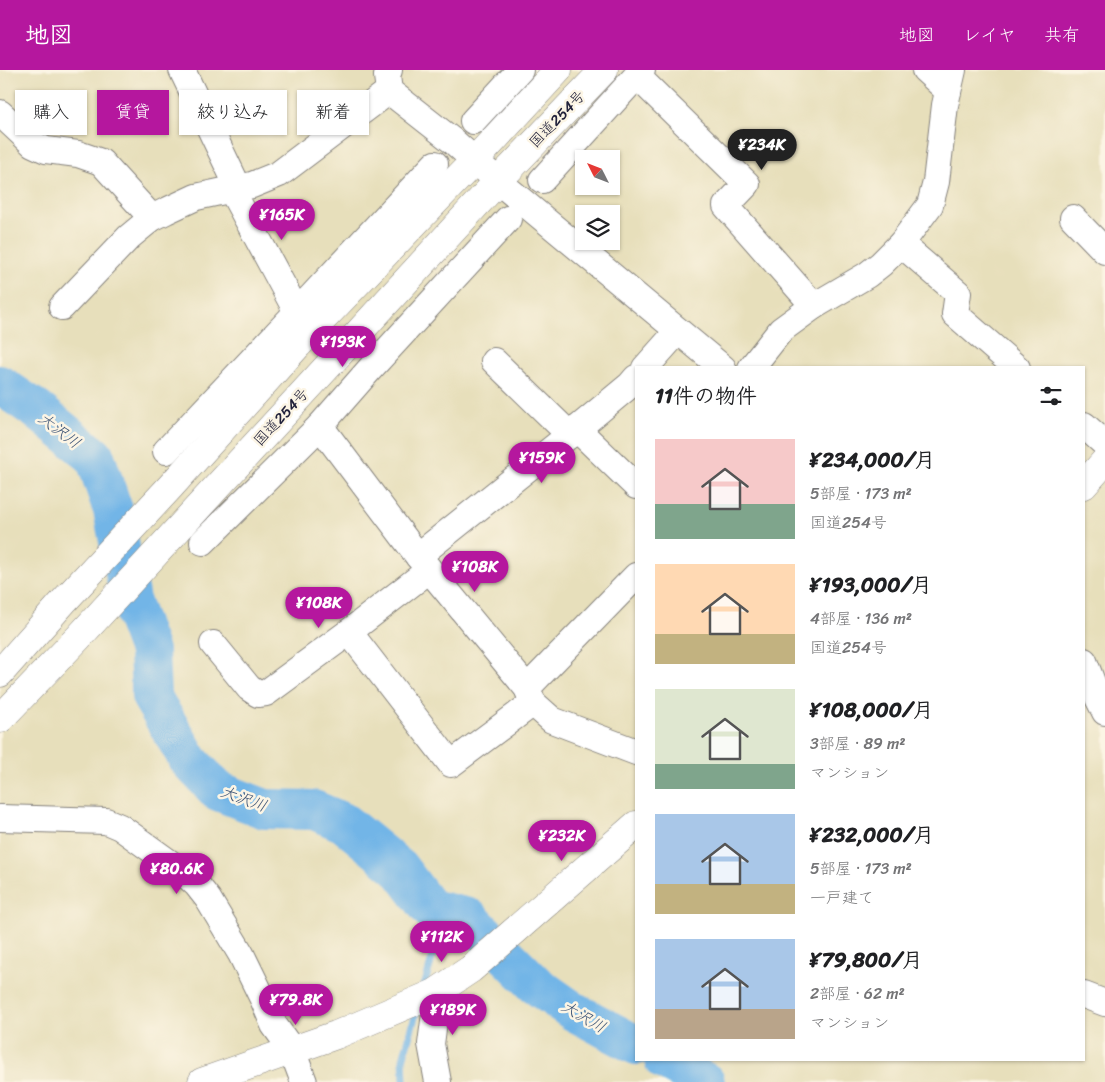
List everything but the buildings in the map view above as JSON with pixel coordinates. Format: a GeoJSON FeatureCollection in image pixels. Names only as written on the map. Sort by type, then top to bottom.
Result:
{"type":"FeatureCollection","features":[{"type":"Feature","properties":{"kind":"main road"},"geometry":{"type":"LineString","coordinates":[[0,673],[305,338],[558,70]]}},
{"type":"Feature","properties":{"kind":"main road","name":"国道254号"},"geometry":{"type":"LineString","coordinates":[[0,719],[78,638],[498,181],[604,70]]}},
{"type":"Feature","properties":{"kind":"main road"},"geometry":{"type":"LineString","coordinates":[[1085,484],[1105,461]]}},
{"type":"Feature","properties":{"kind":"main road"},"geometry":{"type":"LineString","coordinates":[[202,1082],[336,1035],[438,991],[471,969],[635,826]]}},
{"type":"Feature","properties":{"kind":"street"},"geometry":{"type":"LineString","coordinates":[[182,70],[234,188],[297,312]]}},
{"type":"Feature","properties":{"kind":"street"},"geometry":{"type":"LineString","coordinates":[[473,121],[520,70]]}},
{"type":"Feature","properties":{"kind":"street"},"geometry":{"type":"LineString","coordinates":[[753,366],[781,330],[814,306],[867,275],[881,264],[901,244],[930,205],[936,182],[945,104],[950,80],[925,70]]}},
{"type":"Feature","properties":{"kind":"street"},"geometry":{"type":"LineString","coordinates":[[542,180],[639,73],[746,184],[726,206],[814,306]]}},
{"type":"Feature","properties":{"kind":"street"},"geometry":{"type":"LineString","coordinates":[[62,307],[130,237],[152,218],[196,197],[252,185],[279,174],[389,81],[498,181],[721,366]]}},
{"type":"Feature","properties":{"kind":"street"},"geometry":{"type":"LineString","coordinates":[[0,112],[33,144],[46,150],[78,154],[101,162],[152,218]]}},
{"type":"Feature","properties":{"kind":"street"},"geometry":{"type":"LineString","coordinates":[[166,451],[434,164]]}},
{"type":"Feature","properties":{"kind":"street"},"geometry":{"type":"LineString","coordinates":[[1073,218],[1105,251]]}},
{"type":"Feature","properties":{"kind":"street"},"geometry":{"type":"LineString","coordinates":[[203,542],[320,426],[508,219]]}},
{"type":"Feature","properties":{"kind":"street"},"geometry":{"type":"LineString","coordinates":[[901,244],[958,294],[955,314],[1015,366]]}},
{"type":"Feature","properties":{"kind":"street"},"geometry":{"type":"LineString","coordinates":[[370,369],[393,294]]}},
{"type":"Feature","properties":{"kind":"street"},"geometry":{"type":"LineString","coordinates":[[647,366],[678,331]]}},
{"type":"Feature","properties":{"kind":"street"},"geometry":{"type":"LineString","coordinates":[[494,361],[635,485]]}},
{"type":"Feature","properties":{"kind":"street"},"geometry":{"type":"LineString","coordinates":[[213,644],[249,688],[258,694],[266,693],[349,632],[423,563],[635,379]]}},
{"type":"Feature","properties":{"kind":"street"},"geometry":{"type":"LineString","coordinates":[[320,426],[423,563],[530,696],[552,720],[635,752]]}},
{"type":"Feature","properties":{"kind":"street"},"geometry":{"type":"LineString","coordinates":[[1085,426],[1105,444]]}},
{"type":"Feature","properties":{"kind":"street"},"geometry":{"type":"LineString","coordinates":[[349,632],[451,764],[530,696],[633,586]]}},
{"type":"Feature","properties":{"kind":"street"},"geometry":{"type":"LineString","coordinates":[[1085,664],[1105,712]]}},
{"type":"Feature","properties":{"kind":"street"},"geometry":{"type":"LineString","coordinates":[[0,818],[106,821],[120,827],[184,873],[208,899],[241,954],[274,1025],[292,1050],[304,1082]]}},
{"type":"Feature","properties":{"kind":"street"},"geometry":{"type":"LineString","coordinates":[[438,991],[431,1044],[438,1082]]}},
{"type":"Feature","properties":{"kind":"street"},"geometry":{"type":"LineString","coordinates":[[1085,995],[1105,1003]]}},
{"type":"Feature","properties":{"kind":"waterway","name":"大沢川"},"geometry":{"type":"LineString","coordinates":[[0,385],[37,410],[95,457],[113,510],[130,600],[149,651],[151,696],[190,762],[218,791],[265,809],[314,810],[344,823],[399,868],[430,909],[469,918],[536,985],[573,1011],[635,1044]]}},
{"type":"Feature","properties":{"kind":"waterway"},"geometry":{"type":"LineString","coordinates":[[423,990],[438,938],[430,909]]}},
{"type":"Feature","properties":{"kind":"waterway"},"geometry":{"type":"LineString","coordinates":[[404,1082],[403,1059],[417,1010]]}},
{"type":"Feature","properties":{"kind":"waterway","name":"大沢川"},"geometry":{"type":"LineString","coordinates":[[666,1061],[705,1082]]}}]}
